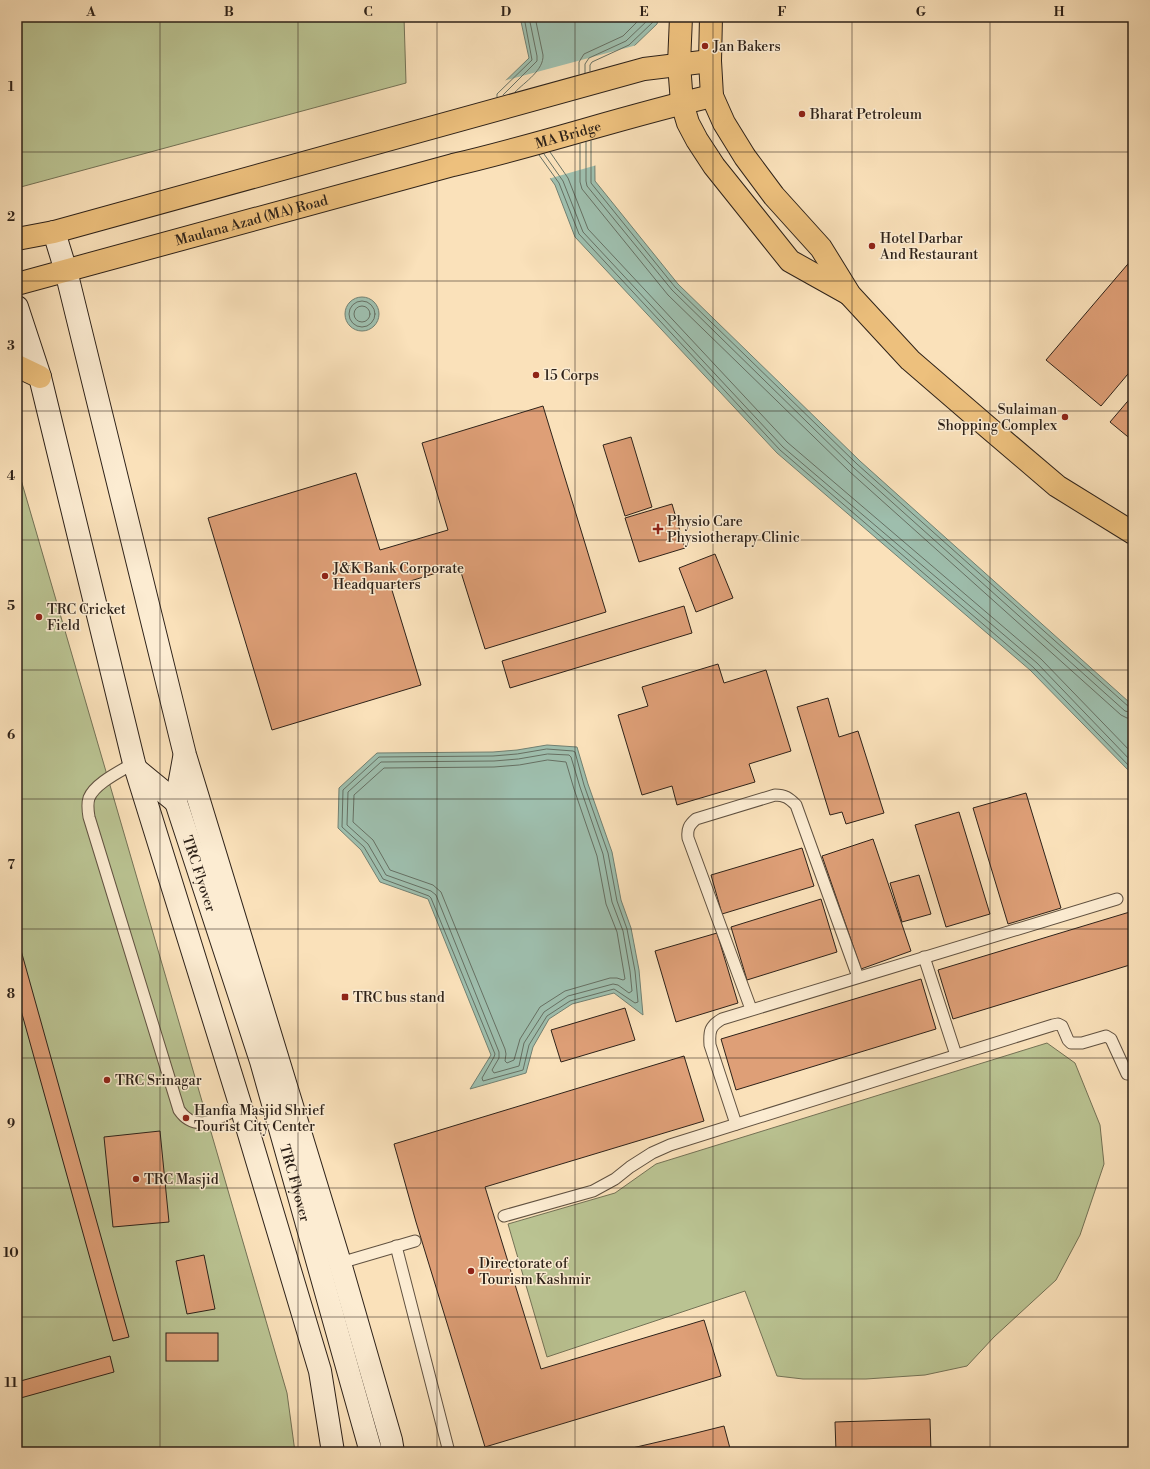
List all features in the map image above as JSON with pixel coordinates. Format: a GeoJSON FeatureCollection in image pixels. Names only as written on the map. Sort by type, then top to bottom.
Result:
{"type":"FeatureCollection","features":[{"type":"Feature","properties":{"kind":"main road"},"geometry":{"type":"LineString","coordinates":[[681,17],[679,64],[682,103],[688,124],[697,140],[714,166],[790,261],[850,295]]}},
{"type":"Feature","properties":{"kind":"main road"},"geometry":{"type":"LineString","coordinates":[[711,17],[710,60],[712,96],[724,124],[745,157],[774,196],[821,248],[850,295],[910,360],[1057,486],[1133,533]]}},
{"type":"Feature","properties":{"kind":"main road"},"geometry":{"type":"LineString","coordinates":[[17,239],[54,232],[644,69],[710,60]]}},
{"type":"Feature","properties":{"kind":"main road","name":"MA Bridge"},"geometry":{"type":"LineString","coordinates":[[486,157],[712,96]]}},
{"type":"Feature","properties":{"kind":"main road","name":"Maulana Azad (MA) Road"},"geometry":{"type":"LineString","coordinates":[[17,284],[486,157]]}},
{"type":"Feature","properties":{"kind":"main road"},"geometry":{"type":"LineString","coordinates":[[54,232],[66,271],[184,755],[340,1263],[392,1440],[393,1452]]}},
{"type":"Feature","properties":{"kind":"main road"},"geometry":{"type":"LineString","coordinates":[[17,307],[40,377],[135,767],[241,1107],[320,1371],[333,1452]]}},
{"type":"Feature","properties":{"kind":"main road"},"geometry":{"type":"LineString","coordinates":[[17,366],[40,377]]}},
{"type":"Feature","properties":{"kind":"main road","name":"TRC Flyover"},"geometry":{"type":"LineString","coordinates":[[184,755],[176,802],[261,1061],[371,1452]]}},
{"type":"Feature","properties":{"kind":"main road"},"geometry":{"type":"LineString","coordinates":[[135,767],[176,802]]}},
{"type":"Feature","properties":{"kind":"lane"},"geometry":{"type":"LineString","coordinates":[[135,767],[99,785],[92,793],[89,800],[89,817],[179,1110],[182,1115],[190,1120],[202,1123],[212,1122],[241,1107]]}},
{"type":"Feature","properties":{"kind":"lane"},"geometry":{"type":"LineString","coordinates":[[751,1009],[688,838],[687,830],[690,824],[703,816],[775,795],[783,795],[790,798],[796,805],[858,977]]}},
{"type":"Feature","properties":{"kind":"lane"},"geometry":{"type":"LineString","coordinates":[[736,1124],[710,1045],[709,1033],[714,1024],[722,1019],[1117,899]]}},
{"type":"Feature","properties":{"kind":"lane"},"geometry":{"type":"LineString","coordinates":[[924,957],[956,1054]]}},
{"type":"Feature","properties":{"kind":"lane"},"geometry":{"type":"LineString","coordinates":[[504,1216],[593,1191],[615,1179],[652,1153],[670,1145],[956,1054],[1053,1025],[1058,1024],[1062,1026],[1071,1044],[1082,1044],[1106,1036],[1109,1037],[1127,1074]]}},
{"type":"Feature","properties":{"kind":"lane"},"geometry":{"type":"LineString","coordinates":[[340,1263],[416,1241]]}},
{"type":"Feature","properties":{"kind":"lane"},"geometry":{"type":"LineString","coordinates":[[396,1246],[449,1452]]}},
{"type":"Feature","properties":{"kind":"green space"},"geometry":{"type":"Polygon","coordinates":[[[17,17],[404,17],[406,83],[17,188],[17,17]]]}},
{"type":"Feature","properties":{"kind":"green space","name":"TRC Srinagar"},"geometry":{"type":"Polygon","coordinates":[[[17,466],[287,1393],[295,1452],[17,1452],[17,466]]]}},
{"type":"Feature","properties":{"kind":"green space"},"geometry":{"type":"Polygon","coordinates":[[[1047,1043],[1075,1063],[1100,1125],[1104,1164],[1080,1235],[1056,1280],[994,1337],[967,1366],[925,1375],[866,1379],[803,1379],[777,1376],[745,1291],[547,1357],[508,1224],[615,1193],[656,1164],[1047,1043]]]}},
{"type":"Feature","properties":{"kind":"water"},"geometry":{"type":"Polygon","coordinates":[[[520,17],[659,17],[657,24],[632,48],[594,65],[595,181],[678,284],[860,461],[1133,706],[1133,775],[1030,670],[777,453],[575,237],[555,185],[491,95],[529,58],[520,17]]]}},
{"type":"Feature","properties":{"kind":"water"},"geometry":{"type":"Polygon","coordinates":[[[359,297],[365,297],[369,298],[376,304],[379,314],[378,321],[372,328],[365,331],[359,331],[355,330],[348,324],[345,317],[345,311],[346,307],[352,300],[359,297]]]}},
{"type":"Feature","properties":{"kind":"water"},"geometry":{"type":"Polygon","coordinates":[[[547,745],[577,747],[588,784],[612,852],[621,900],[631,928],[639,970],[643,1015],[614,993],[572,1004],[549,1019],[533,1047],[526,1073],[470,1089],[491,1055],[428,899],[380,882],[361,850],[338,828],[339,788],[377,753],[493,752],[547,745]]]}},
{"type":"Feature","properties":{"kind":"pier"},"geometry":{"type":"Polygon","coordinates":[[[637,45],[632,50],[596,67],[597,165],[548,179],[489,94],[503,81],[637,45]]]}},
{"type":"Feature","properties":{"kind":"building"},"geometry":{"type":"Polygon","coordinates":[[[1133,258],[1133,368],[1101,406],[1046,360],[1133,258]]]}},
{"type":"Feature","properties":{"kind":"building"},"geometry":{"type":"Polygon","coordinates":[[[1133,395],[1133,441],[1110,422],[1133,395]]]}},
{"type":"Feature","properties":{"kind":"building","name":"J&K Bank Corporate Headquarters"},"geometry":{"type":"Polygon","coordinates":[[[543,406],[606,612],[485,649],[459,566],[391,587],[421,685],[272,730],[208,518],[356,473],[380,550],[448,530],[422,443],[543,406]]]}},
{"type":"Feature","properties":{"kind":"building"},"geometry":{"type":"Polygon","coordinates":[[[631,437],[652,507],[625,516],[603,445],[631,437]]]}},
{"type":"Feature","properties":{"kind":"building"},"geometry":{"type":"Polygon","coordinates":[[[672,504],[685,548],[639,562],[625,518],[672,504]]]}},
{"type":"Feature","properties":{"kind":"building"},"geometry":{"type":"Polygon","coordinates":[[[715,554],[733,598],[696,612],[679,568],[715,554]]]}},
{"type":"Feature","properties":{"kind":"building"},"geometry":{"type":"Polygon","coordinates":[[[684,606],[692,633],[510,688],[502,661],[684,606]]]}},
{"type":"Feature","properties":{"kind":"building"},"geometry":{"type":"Polygon","coordinates":[[[718,664],[724,683],[766,670],[791,751],[749,764],[755,782],[677,805],[672,786],[642,795],[618,715],[648,706],[642,687],[718,664]]]}},
{"type":"Feature","properties":{"kind":"building"},"geometry":{"type":"Polygon","coordinates":[[[828,698],[839,737],[858,731],[884,813],[846,824],[842,812],[830,815],[797,707],[828,698]]]}},
{"type":"Feature","properties":{"kind":"building"},"geometry":{"type":"Polygon","coordinates":[[[1026,793],[1061,908],[1008,924],[973,808],[1026,793]]]}},
{"type":"Feature","properties":{"kind":"building"},"geometry":{"type":"Polygon","coordinates":[[[959,812],[990,914],[946,927],[915,825],[959,812]]]}},
{"type":"Feature","properties":{"kind":"building"},"geometry":{"type":"Polygon","coordinates":[[[873,839],[911,951],[861,969],[822,856],[873,839]]]}},
{"type":"Feature","properties":{"kind":"building"},"geometry":{"type":"Polygon","coordinates":[[[802,848],[814,886],[722,914],[711,875],[802,848]]]}},
{"type":"Feature","properties":{"kind":"building"},"geometry":{"type":"Polygon","coordinates":[[[919,875],[931,914],[902,922],[890,883],[919,875]]]}},
{"type":"Feature","properties":{"kind":"building"},"geometry":{"type":"Polygon","coordinates":[[[821,899],[837,952],[747,980],[731,927],[821,899]]]}},
{"type":"Feature","properties":{"kind":"building"},"geometry":{"type":"Polygon","coordinates":[[[1133,911],[1133,964],[953,1019],[938,970],[1133,911]]]}},
{"type":"Feature","properties":{"kind":"building"},"geometry":{"type":"Polygon","coordinates":[[[717,933],[738,1003],[676,1022],[655,951],[717,933]]]}},
{"type":"Feature","properties":{"kind":"building"},"geometry":{"type":"Polygon","coordinates":[[[17,936],[129,1337],[113,1341],[17,996],[17,936]]]}},
{"type":"Feature","properties":{"kind":"building"},"geometry":{"type":"Polygon","coordinates":[[[921,979],[936,1029],[736,1090],[721,1039],[921,979]]]}},
{"type":"Feature","properties":{"kind":"building"},"geometry":{"type":"Polygon","coordinates":[[[625,1008],[635,1040],[561,1062],[551,1030],[625,1008]]]}},
{"type":"Feature","properties":{"kind":"building","name":"Directorate of Tourism Kashmir"},"geometry":{"type":"Polygon","coordinates":[[[684,1056],[704,1121],[485,1187],[541,1369],[704,1320],[721,1376],[485,1447],[416,1222],[394,1144],[684,1056]]]}},
{"type":"Feature","properties":{"kind":"building","name":"TRC Masjid"},"geometry":{"type":"Polygon","coordinates":[[[160,1131],[169,1222],[113,1227],[104,1137],[160,1131]]]}},
{"type":"Feature","properties":{"kind":"building"},"geometry":{"type":"Polygon","coordinates":[[[204,1255],[215,1309],[187,1314],[176,1261],[204,1255]]]}},
{"type":"Feature","properties":{"kind":"building"},"geometry":{"type":"Polygon","coordinates":[[[166,1333],[218,1333],[218,1361],[166,1361],[166,1333]]]}},
{"type":"Feature","properties":{"kind":"building"},"geometry":{"type":"Polygon","coordinates":[[[110,1356],[114,1372],[17,1399],[17,1382],[110,1356]]]}},
{"type":"Feature","properties":{"kind":"building"},"geometry":{"type":"Polygon","coordinates":[[[930,1419],[931,1452],[836,1452],[835,1422],[930,1419]]]}},
{"type":"Feature","properties":{"kind":"building"},"geometry":{"type":"Polygon","coordinates":[[[724,1426],[731,1452],[615,1452],[688,1435],[724,1426]]]}},
{"type":"Feature","properties":{"kind":"place","name":"Jan Bakers"},"geometry":{"type":"Point","coordinates":[705,46]}},
{"type":"Feature","properties":{"kind":"place","name":"Bharat Petroleum"},"geometry":{"type":"Point","coordinates":[802,114]}},
{"type":"Feature","properties":{"kind":"place","name":"Hotel Darbar And Restaurant"},"geometry":{"type":"Point","coordinates":[872,246]}},
{"type":"Feature","properties":{"kind":"place","name":"15 Corps"},"geometry":{"type":"Point","coordinates":[536,375]}},
{"type":"Feature","properties":{"kind":"place","name":"Sulaiman Shopping Complex"},"geometry":{"type":"Point","coordinates":[1065,417]}},
{"type":"Feature","properties":{"kind":"place","name":"Physio Care Physiotherapy Clinic"},"geometry":{"type":"Point","coordinates":[658,529]}},
{"type":"Feature","properties":{"kind":"place","name":"J&K Bank Corporate Headquarters"},"geometry":{"type":"Point","coordinates":[325,576]}},
{"type":"Feature","properties":{"kind":"place","name":"TRC Cricket Field"},"geometry":{"type":"Point","coordinates":[39,617]}},
{"type":"Feature","properties":{"kind":"place","name":"TRC bus stand"},"geometry":{"type":"Point","coordinates":[345,997]}},
{"type":"Feature","properties":{"kind":"place","name":"TRC Srinagar"},"geometry":{"type":"Point","coordinates":[107,1080]}},
{"type":"Feature","properties":{"kind":"place","name":"Hanfia Masjid Shrief Tourist City Center"},"geometry":{"type":"Point","coordinates":[186,1118]}},
{"type":"Feature","properties":{"kind":"place","name":"TRC Masjid"},"geometry":{"type":"Point","coordinates":[136,1179]}},
{"type":"Feature","properties":{"kind":"place","name":"Directorate of Tourism Kashmir"},"geometry":{"type":"Point","coordinates":[471,1271]}}]}
